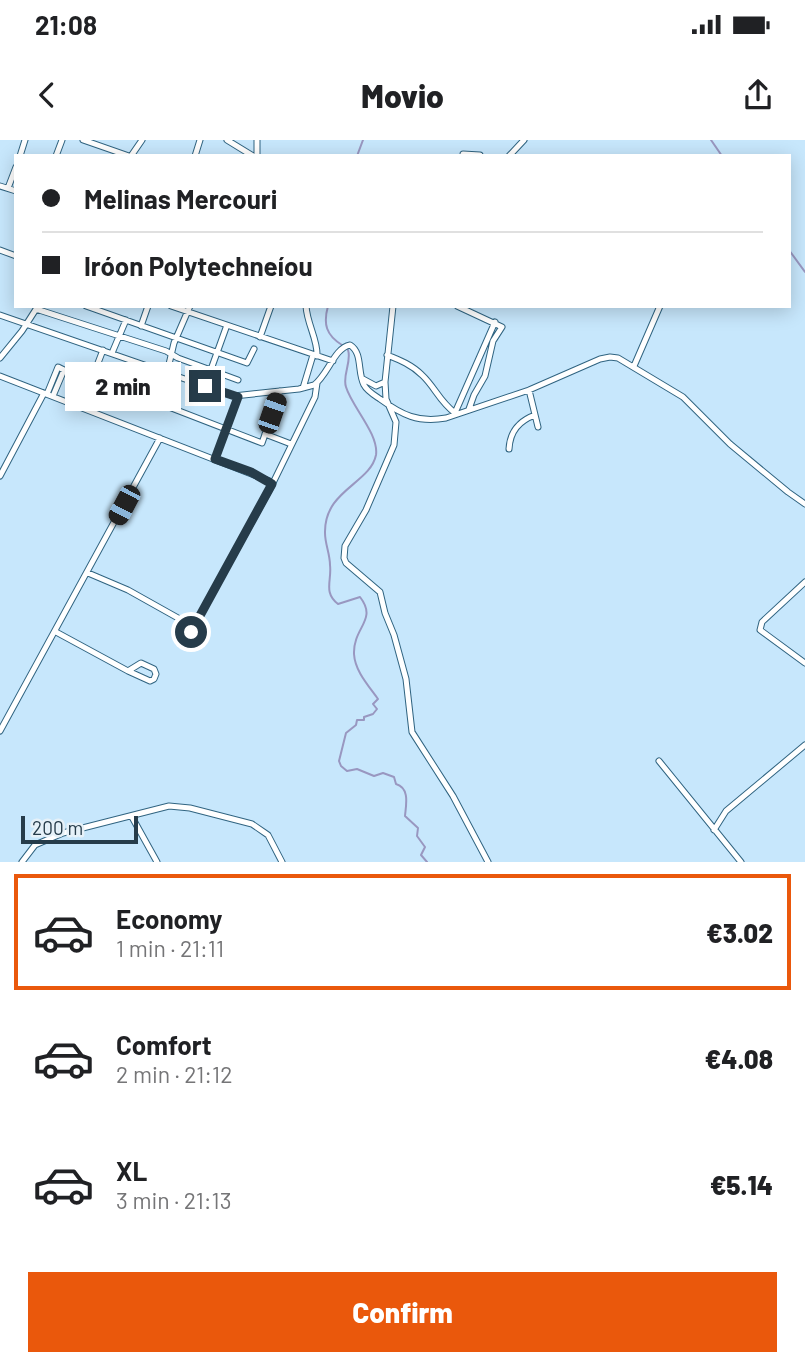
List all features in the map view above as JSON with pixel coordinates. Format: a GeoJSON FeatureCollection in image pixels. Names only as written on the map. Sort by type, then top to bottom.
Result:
{"type":"FeatureCollection","features":[{"type":"Feature","properties":{"kind":"street"},"geometry":{"type":"LineString","coordinates":[[20,154],[25,140]]}},
{"type":"Feature","properties":{"kind":"street"},"geometry":{"type":"LineString","coordinates":[[83,140],[96,142],[125,154]]}},
{"type":"Feature","properties":{"kind":"street"},"geometry":{"type":"LineString","coordinates":[[226,140],[251,154]]}},
{"type":"Feature","properties":{"kind":"street"},"geometry":{"type":"LineString","coordinates":[[511,154],[524,140]]}},
{"type":"Feature","properties":{"kind":"street"},"geometry":{"type":"LineString","coordinates":[[8,188],[14,172]]}},
{"type":"Feature","properties":{"kind":"street"},"geometry":{"type":"LineString","coordinates":[[0,186],[14,190]]}},
{"type":"Feature","properties":{"kind":"street"},"geometry":{"type":"LineString","coordinates":[[0,358],[36,308]]}},
{"type":"Feature","properties":{"kind":"street"},"geometry":{"type":"LineString","coordinates":[[40,308],[239,380]]}},
{"type":"Feature","properties":{"kind":"street"},"geometry":{"type":"LineString","coordinates":[[92,308],[248,363],[254,349]]}},
{"type":"Feature","properties":{"kind":"street"},"geometry":{"type":"LineString","coordinates":[[141,326],[147,308]]}},
{"type":"Feature","properties":{"kind":"street"},"geometry":{"type":"LineString","coordinates":[[260,337],[270,308]]}},
{"type":"Feature","properties":{"kind":"street"},"geometry":{"type":"LineString","coordinates":[[303,388],[318,350],[307,321],[306,308]]}},
{"type":"Feature","properties":{"kind":"street"},"geometry":{"type":"LineString","coordinates":[[393,308],[385,382],[386,398],[396,422],[391,454],[366,510],[345,546],[344,558],[346,563],[380,592],[405,679],[410,727],[453,796],[488,862]]}},
{"type":"Feature","properties":{"kind":"street"},"geometry":{"type":"LineString","coordinates":[[462,308],[495,322],[502,328],[493,341],[485,376],[469,409]]}},
{"type":"Feature","properties":{"kind":"street"},"geometry":{"type":"LineString","coordinates":[[634,366],[659,308]]}},
{"type":"Feature","properties":{"kind":"street"},"geometry":{"type":"LineString","coordinates":[[280,391],[262,443],[161,404],[171,354],[188,309],[260,337],[334,361]]}},
{"type":"Feature","properties":{"kind":"street"},"geometry":{"type":"LineString","coordinates":[[0,315],[238,397],[303,388],[317,383]]}},
{"type":"Feature","properties":{"kind":"street"},"geometry":{"type":"LineString","coordinates":[[112,353],[126,320]]}},
{"type":"Feature","properties":{"kind":"street"},"geometry":{"type":"LineString","coordinates":[[455,414],[495,322]]}},
{"type":"Feature","properties":{"kind":"street"},"geometry":{"type":"LineString","coordinates":[[205,386],[227,325]]}},
{"type":"Feature","properties":{"kind":"street"},"geometry":{"type":"LineString","coordinates":[[88,573],[128,590],[178,618],[190,632],[272,482],[315,397],[317,383],[344,346],[352,346],[356,351],[365,387],[408,417],[432,421],[530,390],[607,357],[618,358],[682,397],[730,444],[805,504]]}},
{"type":"Feature","properties":{"kind":"street"},"geometry":{"type":"LineString","coordinates":[[82,407],[103,350]]}},
{"type":"Feature","properties":{"kind":"street"},"geometry":{"type":"LineString","coordinates":[[387,355],[422,374],[439,400],[455,414]]}},
{"type":"Feature","properties":{"kind":"street"},"geometry":{"type":"LineString","coordinates":[[0,376],[272,482]]}},
{"type":"Feature","properties":{"kind":"street"},"geometry":{"type":"LineString","coordinates":[[362,377],[376,386],[385,382]]}},
{"type":"Feature","properties":{"kind":"street"},"geometry":{"type":"LineString","coordinates":[[530,390],[538,427]]}},
{"type":"Feature","properties":{"kind":"street"},"geometry":{"type":"LineString","coordinates":[[0,476],[48,394]]}},
{"type":"Feature","properties":{"kind":"street"},"geometry":{"type":"LineString","coordinates":[[215,459],[238,397]]}},
{"type":"Feature","properties":{"kind":"street"},"geometry":{"type":"LineString","coordinates":[[509,449],[514,430],[524,419],[535,415]]}},
{"type":"Feature","properties":{"kind":"street"},"geometry":{"type":"LineString","coordinates":[[265,434],[291,444]]}},
{"type":"Feature","properties":{"kind":"street"},"geometry":{"type":"LineString","coordinates":[[0,731],[160,438]]}},
{"type":"Feature","properties":{"kind":"street"},"geometry":{"type":"LineString","coordinates":[[0,457],[8,461]]}},
{"type":"Feature","properties":{"kind":"street"},"geometry":{"type":"LineString","coordinates":[[805,582],[762,622],[760,631],[805,663]]}},
{"type":"Feature","properties":{"kind":"street"},"geometry":{"type":"LineString","coordinates":[[56,632],[128,671],[150,681],[154,680],[156,674],[154,669],[141,663],[128,671]]}},
{"type":"Feature","properties":{"kind":"street"},"geometry":{"type":"LineString","coordinates":[[714,830],[726,811],[805,745]]}},
{"type":"Feature","properties":{"kind":"street"},"geometry":{"type":"LineString","coordinates":[[660,761],[741,862]]}},
{"type":"Feature","properties":{"kind":"street"},"geometry":{"type":"LineString","coordinates":[[22,862],[35,845],[63,833],[169,806],[190,808],[252,824],[268,835],[282,862]]}},
{"type":"Feature","properties":{"kind":"street"},"geometry":{"type":"LineString","coordinates":[[132,817],[157,862]]}},
{"type":"Feature","properties":{"kind":"waterway"},"geometry":{"type":"LineString","coordinates":[[358,154],[363,140]]}},
{"type":"Feature","properties":{"kind":"waterway"},"geometry":{"type":"LineString","coordinates":[[711,140],[721,154]]}},
{"type":"Feature","properties":{"kind":"waterway"},"geometry":{"type":"LineString","coordinates":[[791,253],[805,272]]}},
{"type":"Feature","properties":{"kind":"waterway"},"geometry":{"type":"LineString","coordinates":[[328,308],[327,328],[332,337],[342,345]]}},
{"type":"Feature","properties":{"kind":"waterway"},"geometry":{"type":"LineString","coordinates":[[348,350],[346,387],[373,438],[376,455],[365,473],[339,497],[327,518],[325,533],[330,561],[329,591],[338,604],[360,597],[365,605],[366,618],[357,637],[354,654],[359,672],[378,699],[373,704],[377,709],[373,714],[364,717],[364,720],[357,720],[356,725],[346,733],[339,761],[347,771],[357,769],[374,776],[383,773],[394,777],[396,784],[405,793],[405,816],[418,828],[417,836],[425,847],[421,855],[427,862]]}},
{"type":"Feature","properties":{"kind":"route"},"geometry":{"type":"LineString","coordinates":[[191,632],[272,484],[251,472],[215,459],[238,397],[205,386]]}}]}
